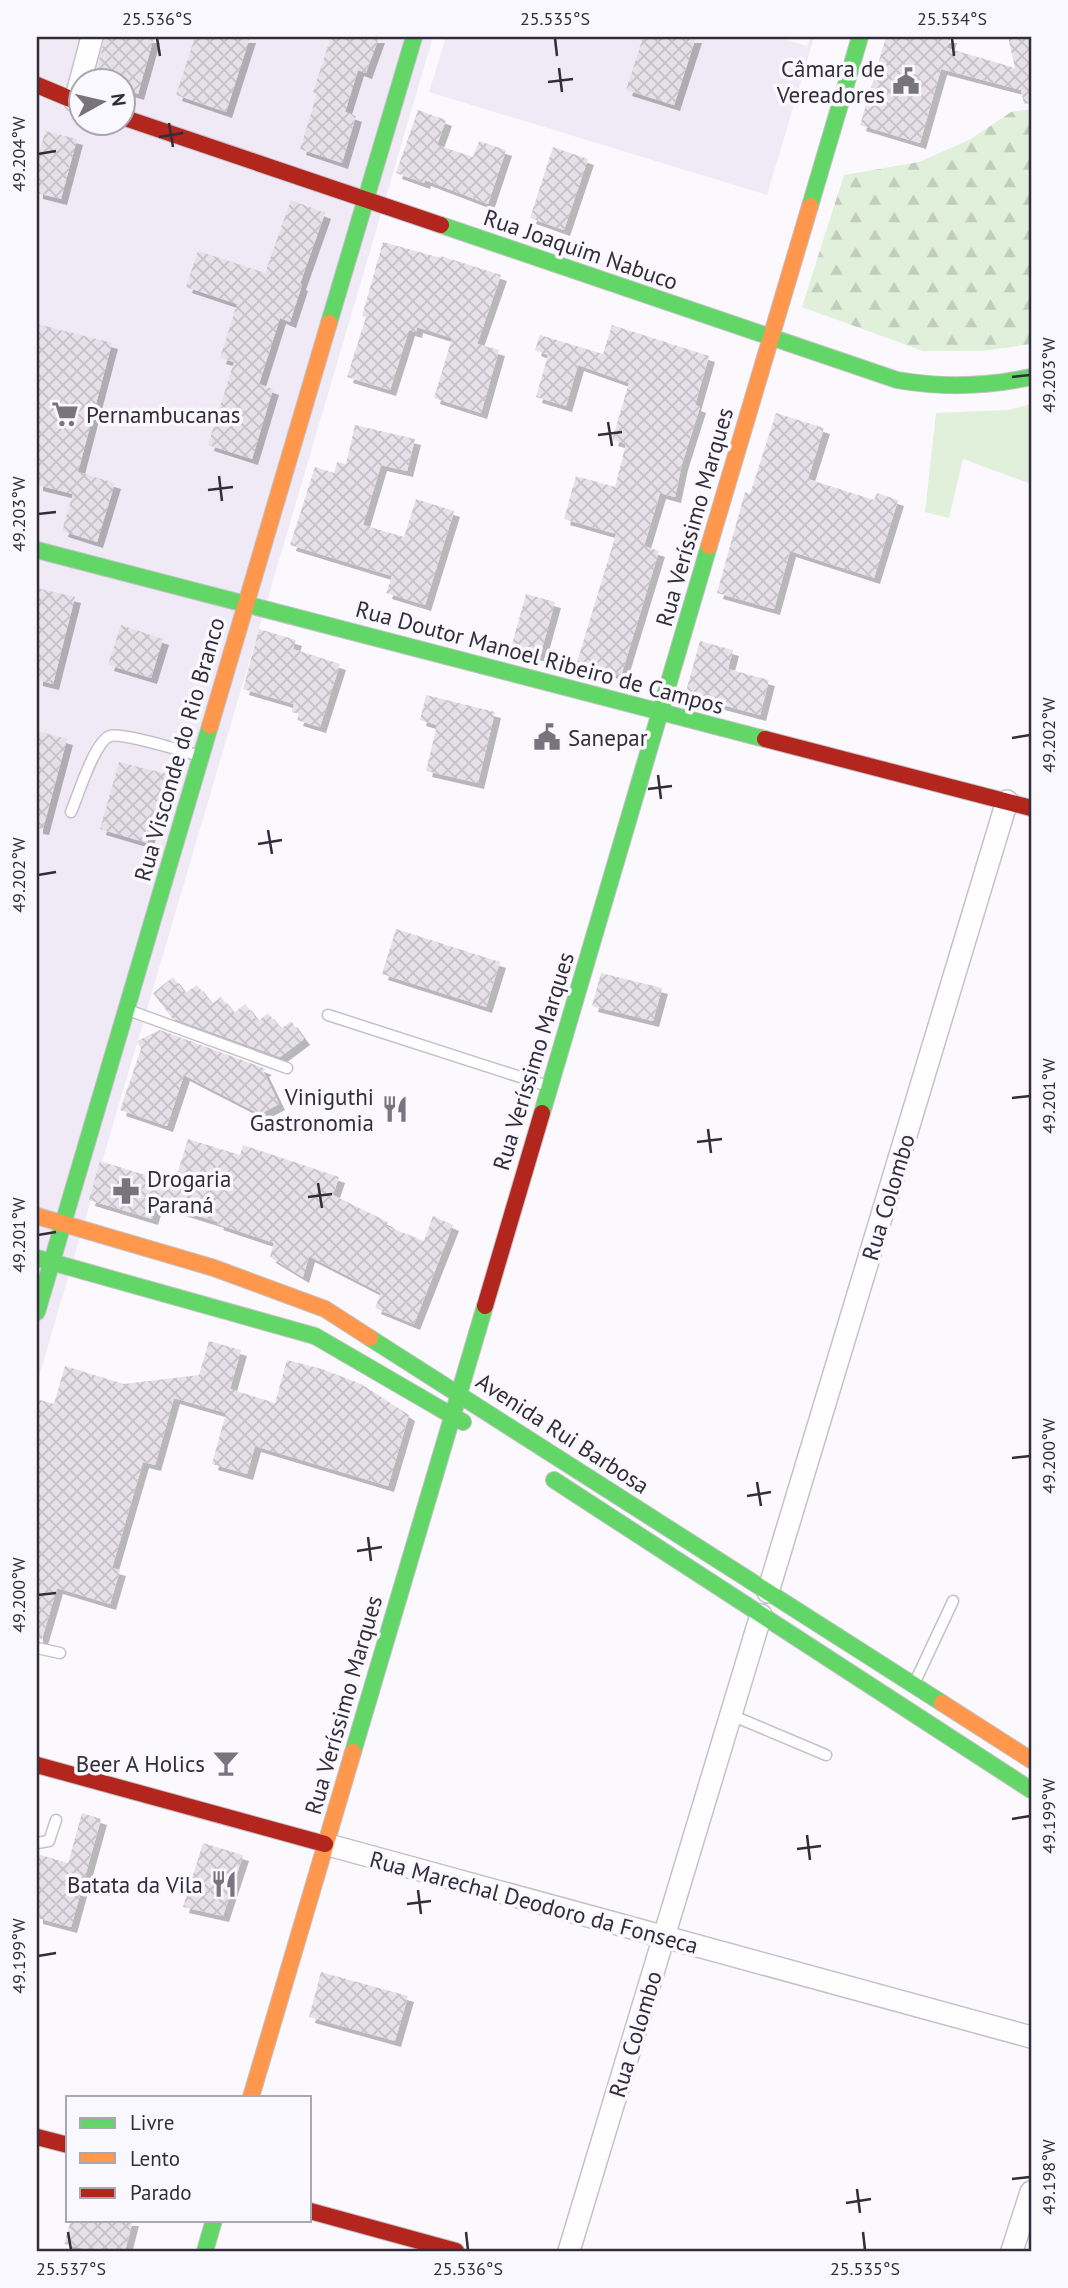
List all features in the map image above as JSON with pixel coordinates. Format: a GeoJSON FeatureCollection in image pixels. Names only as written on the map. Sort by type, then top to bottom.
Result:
{"type":"FeatureCollection","features":[{"type":"Feature","properties":{"kind":"main road","name":"Rua Visconde do Rio Branco"},"geometry":{"type":"LineString","coordinates":[[37,1312],[44,1260],[63,1224],[414,37]]}},
{"type":"Feature","properties":{"kind":"main road","name":"Rua Veríssimo Marques"},"geometry":{"type":"LineString","coordinates":[[251,2096],[860,37]]}},
{"type":"Feature","properties":{"kind":"main road"},"geometry":{"type":"LineString","coordinates":[[37,85],[66,97]]}},
{"type":"Feature","properties":{"kind":"main road","name":"Rua Joaquim Nabuco"},"geometry":{"type":"LineString","coordinates":[[136,122],[897,380],[928,386],[963,388],[998,385],[1031,377]]}},
{"type":"Feature","properties":{"kind":"main road","name":"Rua Doutor Manoel Ribeiro de Campos"},"geometry":{"type":"LineString","coordinates":[[37,550],[1031,808]]}},
{"type":"Feature","properties":{"kind":"main road","name":"Avenida Rui Barbosa"},"geometry":{"type":"LineString","coordinates":[[37,1216],[214,1268],[325,1309],[1031,1760]]}},
{"type":"Feature","properties":{"kind":"main road","name":"Avenida Rui Barbosa"},"geometry":{"type":"LineString","coordinates":[[44,1260],[315,1336],[474,1429]]}},
{"type":"Feature","properties":{"kind":"main road","name":"Avenida Rui Barbosa"},"geometry":{"type":"LineString","coordinates":[[538,1470],[1031,1790]]}},
{"type":"Feature","properties":{"kind":"main road","name":"Rua Marechal Deodoro da Fonseca"},"geometry":{"type":"LineString","coordinates":[[37,1765],[325,1844]]}},
{"type":"Feature","properties":{"kind":"main road"},"geometry":{"type":"LineString","coordinates":[[37,2137],[66,2144]]}},
{"type":"Feature","properties":{"kind":"main road"},"geometry":{"type":"LineString","coordinates":[[312,2212],[456,2251]]}},
{"type":"Feature","properties":{"kind":"main road"},"geometry":{"type":"LineString","coordinates":[[205,2251],[213,2222]]}},
{"type":"Feature","properties":{"kind":"street"},"geometry":{"type":"LineString","coordinates":[[86,66],[92,37]]}},
{"type":"Feature","properties":{"kind":"street","name":"Rua Colombo"},"geometry":{"type":"LineString","coordinates":[[768,1592],[1007,802]]}},
{"type":"Feature","properties":{"kind":"street","name":"Rua Colombo"},"geometry":{"type":"LineString","coordinates":[[569,2251],[761,1615]]}},
{"type":"Feature","properties":{"kind":"street","name":"Rua Marechal Deodoro da Fonseca"},"geometry":{"type":"LineString","coordinates":[[325,1844],[1031,2037]]}},
{"type":"Feature","properties":{"kind":"street"},"geometry":{"type":"LineString","coordinates":[[1012,2251],[1031,2192]]}},
{"type":"Feature","properties":{"kind":"lane"},"geometry":{"type":"LineString","coordinates":[[71,812],[99,745],[111,736],[124,736],[201,756]]}},
{"type":"Feature","properties":{"kind":"lane"},"geometry":{"type":"LineString","coordinates":[[126,1009],[287,1068]]}},
{"type":"Feature","properties":{"kind":"lane"},"geometry":{"type":"LineString","coordinates":[[328,1015],[549,1087]]}},
{"type":"Feature","properties":{"kind":"lane"},"geometry":{"type":"LineString","coordinates":[[913,1684],[953,1601]]}},
{"type":"Feature","properties":{"kind":"lane"},"geometry":{"type":"LineString","coordinates":[[37,1648],[60,1653]]}},
{"type":"Feature","properties":{"kind":"lane"},"geometry":{"type":"LineString","coordinates":[[731,1715],[826,1755]]}},
{"type":"Feature","properties":{"kind":"lane"},"geometry":{"type":"LineString","coordinates":[[37,1843],[49,1841],[56,1820]]}},
{"type":"Feature","properties":{"kind":"shaded area"},"geometry":{"type":"Polygon","coordinates":[[[37,37],[433,37],[37,1383],[37,37]]]}},
{"type":"Feature","properties":{"kind":"shaded area"},"geometry":{"type":"Polygon","coordinates":[[[446,37],[643,37],[626,90],[674,105],[696,37],[777,37],[807,46],[811,37],[814,37],[767,195],[429,92],[446,37]]]}},
{"type":"Feature","properties":{"kind":"green space"},"geometry":{"type":"Polygon","coordinates":[[[1031,109],[1031,344],[983,351],[923,351],[802,307],[844,175],[919,162],[971,139],[1011,112],[1031,109]]]}},
{"type":"Feature","properties":{"kind":"green space"},"geometry":{"type":"Polygon","coordinates":[[[1031,404],[1031,484],[963,459],[949,518],[925,512],[936,413],[1008,410],[1031,404]]]}},
{"type":"Feature","properties":{"kind":"building"},"geometry":{"type":"Polygon","coordinates":[[[105,37],[154,37],[138,94],[136,66],[98,66],[105,37]]]}},
{"type":"Feature","properties":{"kind":"building"},"geometry":{"type":"Polygon","coordinates":[[[195,37],[250,37],[226,112],[176,95],[195,37]]]}},
{"type":"Feature","properties":{"kind":"building"},"geometry":{"type":"Polygon","coordinates":[[[331,37],[379,37],[366,73],[358,70],[345,112],[356,116],[342,163],[300,149],[317,94],[313,92],[331,37]]]}},
{"type":"Feature","properties":{"kind":"building"},"geometry":{"type":"Polygon","coordinates":[[[643,37],[696,37],[674,105],[626,90],[643,37]]]}},
{"type":"Feature","properties":{"kind":"building","name":"Câmara de Vereadores"},"geometry":{"type":"Polygon","coordinates":[[[886,37],[951,37],[947,48],[1015,68],[1008,37],[1031,37],[1031,103],[1024,104],[1021,90],[941,69],[920,143],[860,125],[886,37]]]}},
{"type":"Feature","properties":{"kind":"building"},"geometry":{"type":"Polygon","coordinates":[[[418,110],[446,120],[437,145],[473,157],[479,141],[506,150],[488,204],[425,180],[424,183],[396,173],[418,110]]]}},
{"type":"Feature","properties":{"kind":"building"},"geometry":{"type":"Polygon","coordinates":[[[45,131],[77,139],[61,199],[37,193],[37,163],[45,131]]]}},
{"type":"Feature","properties":{"kind":"building"},"geometry":{"type":"Polygon","coordinates":[[[553,147],[588,159],[564,230],[530,218],[553,147]]]}},
{"type":"Feature","properties":{"kind":"building"},"geometry":{"type":"Polygon","coordinates":[[[291,200],[325,213],[290,322],[280,318],[259,384],[273,389],[252,459],[208,445],[234,362],[220,358],[237,304],[186,287],[198,251],[265,273],[291,200]]]}},
{"type":"Feature","properties":{"kind":"building"},"geometry":{"type":"Polygon","coordinates":[[[383,242],[441,256],[501,275],[477,344],[499,350],[481,413],[434,398],[452,338],[417,327],[416,332],[409,330],[390,390],[347,377],[366,317],[362,316],[383,242]]]}},
{"type":"Feature","properties":{"kind":"building","name":"Pernambucanas"},"geometry":{"type":"Polygon","coordinates":[[[37,324],[112,343],[78,472],[115,483],[97,542],[62,531],[73,494],[37,485],[37,324]]]}},
{"type":"Feature","properties":{"kind":"building"},"geometry":{"type":"Polygon","coordinates":[[[612,325],[709,356],[695,405],[700,407],[675,497],[660,493],[644,546],[659,551],[621,676],[577,662],[616,534],[564,519],[576,476],[615,487],[626,444],[612,440],[629,383],[578,365],[566,406],[536,397],[548,355],[535,350],[540,335],[603,354],[612,325]]]}},
{"type":"Feature","properties":{"kind":"building"},"geometry":{"type":"Polygon","coordinates":[[[776,413],[824,428],[808,479],[874,500],[877,493],[898,500],[874,578],[790,551],[774,609],[717,593],[745,492],[750,494],[776,413]]]}},
{"type":"Feature","properties":{"kind":"building"},"geometry":{"type":"Polygon","coordinates":[[[355,425],[415,439],[407,471],[381,465],[363,525],[404,537],[416,499],[454,511],[425,605],[386,593],[392,576],[290,545],[315,467],[334,473],[337,462],[346,464],[355,425]]]}},
{"type":"Feature","properties":{"kind":"building"},"geometry":{"type":"Polygon","coordinates":[[[37,588],[75,597],[53,684],[37,680],[37,588]]]}},
{"type":"Feature","properties":{"kind":"building"},"geometry":{"type":"Polygon","coordinates":[[[526,594],[555,602],[540,656],[511,648],[526,594]]]}},
{"type":"Feature","properties":{"kind":"building"},"geometry":{"type":"Polygon","coordinates":[[[121,625],[163,639],[151,678],[108,665],[121,625]]]}},
{"type":"Feature","properties":{"kind":"building"},"geometry":{"type":"Polygon","coordinates":[[[259,629],[296,640],[293,649],[340,664],[320,727],[297,720],[299,714],[292,712],[294,704],[243,689],[259,629]]]}},
{"type":"Feature","properties":{"kind":"building"},"geometry":{"type":"Polygon","coordinates":[[[700,641],[733,650],[728,669],[769,680],[760,715],[685,695],[700,641]]]}},
{"type":"Feature","properties":{"kind":"building"},"geometry":{"type":"Polygon","coordinates":[[[426,695],[495,712],[478,783],[426,771],[437,725],[420,720],[426,695]]]}},
{"type":"Feature","properties":{"kind":"building"},"geometry":{"type":"Polygon","coordinates":[[[37,731],[67,739],[43,829],[37,828],[37,731]]]}},
{"type":"Feature","properties":{"kind":"building"},"geometry":{"type":"Polygon","coordinates":[[[119,762],[167,774],[147,843],[100,829],[119,762]]]}},
{"type":"Feature","properties":{"kind":"building"},"geometry":{"type":"Polygon","coordinates":[[[396,929],[500,962],[486,1007],[382,974],[396,929]]]}},
{"type":"Feature","properties":{"kind":"building"},"geometry":{"type":"Polygon","coordinates":[[[601,973],[662,988],[653,1021],[592,1006],[601,973]]]}},
{"type":"Feature","properties":{"kind":"building"},"geometry":{"type":"Polygon","coordinates":[[[173,977],[185,993],[197,985],[212,1004],[221,997],[234,1013],[245,1004],[258,1021],[268,1013],[281,1029],[291,1021],[304,1039],[280,1057],[172,1018],[153,993],[173,977]]]}},
{"type":"Feature","properties":{"kind":"building"},"geometry":{"type":"Polygon","coordinates":[[[160,1030],[266,1069],[263,1071],[279,1104],[260,1114],[184,1075],[167,1126],[120,1110],[141,1049],[137,1041],[160,1030]]]}},
{"type":"Feature","properties":{"kind":"building"},"geometry":{"type":"Polygon","coordinates":[[[188,1139],[240,1155],[243,1145],[339,1177],[333,1195],[388,1222],[386,1226],[424,1241],[433,1216],[453,1225],[414,1324],[375,1308],[381,1293],[309,1256],[303,1277],[270,1257],[274,1243],[217,1224],[218,1222],[157,1203],[152,1219],[89,1200],[100,1161],[174,1184],[188,1139]]]}},
{"type":"Feature","properties":{"kind":"building"},"geometry":{"type":"Polygon","coordinates":[[[209,1341],[241,1350],[230,1389],[275,1403],[287,1360],[322,1369],[361,1384],[409,1415],[388,1486],[255,1446],[247,1474],[212,1464],[226,1413],[174,1398],[155,1465],[143,1462],[112,1568],[120,1570],[110,1604],[57,1588],[42,1639],[37,1638],[37,1399],[54,1404],[65,1366],[124,1384],[199,1375],[209,1341]]]}},
{"type":"Feature","properties":{"kind":"building"},"geometry":{"type":"Polygon","coordinates":[[[82,1813],[101,1819],[71,1927],[37,1918],[37,1854],[68,1863],[82,1813]]]}},
{"type":"Feature","properties":{"kind":"building"},"geometry":{"type":"Polygon","coordinates":[[[203,1843],[243,1855],[223,1916],[183,1907],[203,1843]]]}},
{"type":"Feature","properties":{"kind":"building"},"geometry":{"type":"Polygon","coordinates":[[[321,1972],[408,1996],[395,2041],[309,2017],[321,1972]]]}},
{"type":"Feature","properties":{"kind":"building"},"geometry":{"type":"Polygon","coordinates":[[[70,2222],[132,2222],[125,2251],[94,2251],[64,2244],[70,2222]]]}},
{"type":"Feature","properties":{"kind":"traffic: fast"},"geometry":{"type":"LineString","coordinates":[[329,323],[414,37]]}},
{"type":"Feature","properties":{"kind":"traffic: fast"},"geometry":{"type":"LineString","coordinates":[[810,206],[860,37]]}},
{"type":"Feature","properties":{"kind":"traffic: fast"},"geometry":{"type":"LineString","coordinates":[[441,225],[897,380],[964,385],[1031,377]]}},
{"type":"Feature","properties":{"kind":"traffic: fast"},"geometry":{"type":"LineString","coordinates":[[542,1113],[709,546]]}},
{"type":"Feature","properties":{"kind":"traffic: fast"},"geometry":{"type":"LineString","coordinates":[[37,550],[765,739]]}},
{"type":"Feature","properties":{"kind":"traffic: fast"},"geometry":{"type":"LineString","coordinates":[[37,1312],[210,726]]}},
{"type":"Feature","properties":{"kind":"traffic: fast"},"geometry":{"type":"LineString","coordinates":[[37,1258],[315,1336],[463,1422]]}},
{"type":"Feature","properties":{"kind":"traffic: fast"},"geometry":{"type":"LineString","coordinates":[[353,1752],[485,1306]]}},
{"type":"Feature","properties":{"kind":"traffic: fast"},"geometry":{"type":"LineString","coordinates":[[370,1338],[942,1703]]}},
{"type":"Feature","properties":{"kind":"traffic: fast"},"geometry":{"type":"LineString","coordinates":[[554,1480],[1031,1790]]}},
{"type":"Feature","properties":{"kind":"traffic: fast"},"geometry":{"type":"LineString","coordinates":[[205,2251],[213,2222]]}},
{"type":"Feature","properties":{"kind":"traffic: slow"},"geometry":{"type":"LineString","coordinates":[[709,546],[810,206]]}},
{"type":"Feature","properties":{"kind":"traffic: slow"},"geometry":{"type":"LineString","coordinates":[[210,726],[329,323]]}},
{"type":"Feature","properties":{"kind":"traffic: slow"},"geometry":{"type":"LineString","coordinates":[[37,1216],[214,1268],[325,1309],[370,1338]]}},
{"type":"Feature","properties":{"kind":"traffic: slow"},"geometry":{"type":"LineString","coordinates":[[942,1703],[1031,1760]]}},
{"type":"Feature","properties":{"kind":"traffic: slow"},"geometry":{"type":"LineString","coordinates":[[251,2096],[353,1752]]}},
{"type":"Feature","properties":{"kind":"traffic: jam"},"geometry":{"type":"LineString","coordinates":[[37,85],[66,97]]}},
{"type":"Feature","properties":{"kind":"traffic: jam"},"geometry":{"type":"LineString","coordinates":[[136,122],[441,225]]}},
{"type":"Feature","properties":{"kind":"traffic: jam"},"geometry":{"type":"LineString","coordinates":[[765,739],[1031,808]]}},
{"type":"Feature","properties":{"kind":"traffic: jam"},"geometry":{"type":"LineString","coordinates":[[485,1306],[542,1113]]}},
{"type":"Feature","properties":{"kind":"traffic: jam"},"geometry":{"type":"LineString","coordinates":[[37,1765],[325,1844]]}},
{"type":"Feature","properties":{"kind":"traffic: jam"},"geometry":{"type":"LineString","coordinates":[[37,2137],[66,2144]]}},
{"type":"Feature","properties":{"kind":"traffic: jam"},"geometry":{"type":"LineString","coordinates":[[312,2212],[456,2251]]}},
{"type":"Feature","properties":{"kind":"place","name":"Câmara de Vereadores"},"geometry":{"type":"Point","coordinates":[906,81]}},
{"type":"Feature","properties":{"kind":"place","name":"Pernambucanas"},"geometry":{"type":"Point","coordinates":[65,414]}},
{"type":"Feature","properties":{"kind":"place","name":"Sanepar"},"geometry":{"type":"Point","coordinates":[547,737]}},
{"type":"Feature","properties":{"kind":"place","name":"Viniguthi Gastronomia"},"geometry":{"type":"Point","coordinates":[395,1109]}},
{"type":"Feature","properties":{"kind":"place","name":"Drogaria Paraná"},"geometry":{"type":"Point","coordinates":[126,1191]}},
{"type":"Feature","properties":{"kind":"place","name":"Beer A Holics"},"geometry":{"type":"Point","coordinates":[226,1763]}},
{"type":"Feature","properties":{"kind":"place","name":"Batata da Vila"},"geometry":{"type":"Point","coordinates":[224,1884]}}]}
